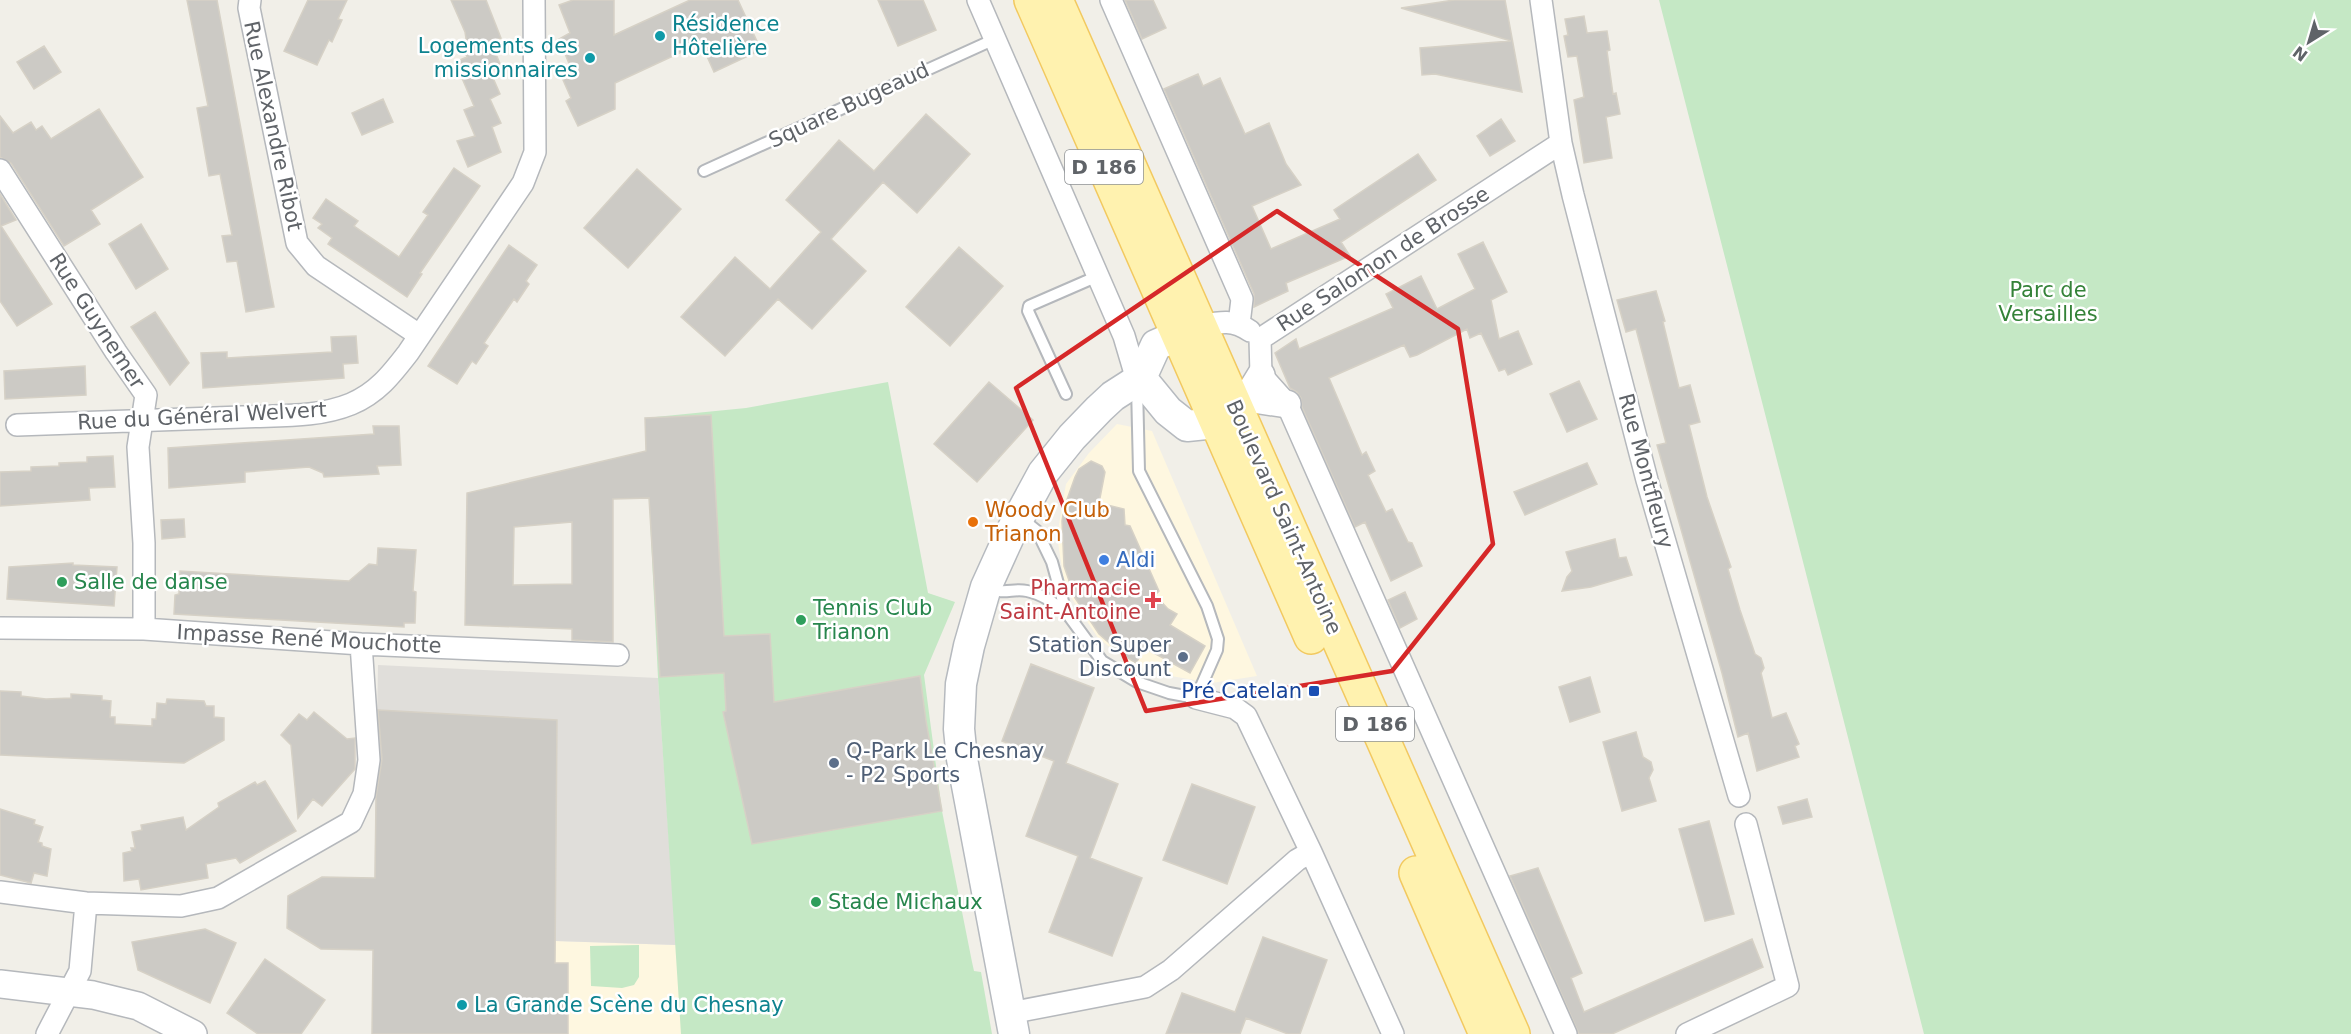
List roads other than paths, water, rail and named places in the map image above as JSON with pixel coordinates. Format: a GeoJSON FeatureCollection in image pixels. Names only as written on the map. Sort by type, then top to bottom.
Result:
{"type":"FeatureCollection","features":[{"type":"Feature","properties":{"kind":"main road","name":"Boulevard Saint-Antoine"},"geometry":{"type":"LineString","coordinates":[[1031,0],[1189,330],[1232,413],[1513,1034]]}},
{"type":"Feature","properties":{"kind":"main road","name":"Boulevard Saint-Antoine"},"geometry":{"type":"LineString","coordinates":[[1056,0],[1189,330]]}},
{"type":"Feature","properties":{"kind":"main road"},"geometry":{"type":"LineString","coordinates":[[1012,1023],[962,759],[959,729],[961,684],[969,646],[986,587],[1019,516],[1043,473],[1072,437],[1113,396],[1139,379],[1156,345],[1189,330]]}},
{"type":"Feature","properties":{"kind":"main road"},"geometry":{"type":"LineString","coordinates":[[1139,379],[1168,411],[1187,426],[1232,413]]}},
{"type":"Feature","properties":{"kind":"main road","name":"Boulevard Saint-Antoine"},"geometry":{"type":"LineString","coordinates":[[1232,413],[1486,1034]]}},
{"type":"Feature","properties":{"kind":"street","name":"Rue Alexandre Ribot"},"geometry":{"type":"LineString","coordinates":[[250,0],[249,8],[297,243],[316,266],[419,335]]}},
{"type":"Feature","properties":{"kind":"street","name":"Rue du Général Welvert"},"geometry":{"type":"LineString","coordinates":[[17,425],[144,422],[306,414],[337,409],[378,389],[389,378],[523,183],[535,152],[534,0]]}},
{"type":"Feature","properties":{"kind":"street"},"geometry":{"type":"LineString","coordinates":[[978,0],[1124,336],[1139,379]]}},
{"type":"Feature","properties":{"kind":"street"},"geometry":{"type":"LineString","coordinates":[[1111,0],[1242,299],[1239,324],[1226,322],[1189,330]]}},
{"type":"Feature","properties":{"kind":"street","name":"Rue Montfleury"},"geometry":{"type":"LineString","coordinates":[[1540,0],[1561,143],[1647,480],[1738,796]]}},
{"type":"Feature","properties":{"kind":"street","name":"Rue Salomon de Brosse"},"geometry":{"type":"LineString","coordinates":[[1239,324],[1260,339],[1561,143]]}},
{"type":"Feature","properties":{"kind":"street","name":"Rue Guynemer"},"geometry":{"type":"LineString","coordinates":[[0,170],[109,342],[146,395],[144,422],[138,447],[144,543],[144,629]]}},
{"type":"Feature","properties":{"kind":"street","name":"Boulevard Saint-Antoine"},"geometry":{"type":"LineString","coordinates":[[1260,339],[1261,375],[1287,404],[1566,1034]]}},
{"type":"Feature","properties":{"kind":"street"},"geometry":{"type":"LineString","coordinates":[[1232,413],[1261,375]]}},
{"type":"Feature","properties":{"kind":"street"},"geometry":{"type":"LineString","coordinates":[[1232,413],[1287,404]]}},
{"type":"Feature","properties":{"kind":"street","name":"Impasse René Mouchotte"},"geometry":{"type":"LineString","coordinates":[[0,628],[144,629],[361,644],[618,655]]}},
{"type":"Feature","properties":{"kind":"street"},"geometry":{"type":"LineString","coordinates":[[0,892],[86,903],[181,906],[218,898],[351,822],[364,794],[369,760],[361,644]]}},
{"type":"Feature","properties":{"kind":"street"},"geometry":{"type":"LineString","coordinates":[[1196,698],[1235,708],[1246,716],[1311,852],[1393,1034]]}},
{"type":"Feature","properties":{"kind":"street"},"geometry":{"type":"LineString","coordinates":[[1688,1034],[1788,986],[1746,824]]}},
{"type":"Feature","properties":{"kind":"street"},"geometry":{"type":"LineString","coordinates":[[1012,1023],[1145,987],[1171,970],[1297,860],[1311,852]]}},
{"type":"Feature","properties":{"kind":"street"},"geometry":{"type":"LineString","coordinates":[[47,1034],[80,971],[86,903]]}},
{"type":"Feature","properties":{"kind":"street"},"geometry":{"type":"LineString","coordinates":[[0,984],[70,992],[138,1006],[193,1034]]}},
{"type":"Feature","properties":{"kind":"lane","name":"Square Bugeaud"},"geometry":{"type":"LineString","coordinates":[[704,171],[994,39]]}},
{"type":"Feature","properties":{"kind":"lane"},"geometry":{"type":"LineString","coordinates":[[1066,394],[1028,311],[1029,306],[1098,276]]}},
{"type":"Feature","properties":{"kind":"lane"},"geometry":{"type":"LineString","coordinates":[[986,587],[1000,593],[1026,591],[1046,598],[1066,612],[1102,661],[1137,682],[1169,693],[1196,698],[1217,650],[1218,639],[1207,606],[1139,471],[1139,379]]}},
{"type":"Feature","properties":{"kind":"lane"},"geometry":{"type":"LineString","coordinates":[[1019,516],[1037,531],[1052,562],[1066,612]]}},
{"type":"Feature","properties":{"kind":"place","name":"Résidence Hôtelière"},"geometry":{"type":"Point","coordinates":[660,36]}},
{"type":"Feature","properties":{"kind":"place","name":"Logements des missionnaires"},"geometry":{"type":"Point","coordinates":[590,58]}},
{"type":"Feature","properties":{"kind":"place","name":"Woody Club Trianon"},"geometry":{"type":"Point","coordinates":[973,522]}},
{"type":"Feature","properties":{"kind":"place","name":"Aldi"},"geometry":{"type":"Point","coordinates":[1104,560]}},
{"type":"Feature","properties":{"kind":"place","name":"Salle de danse"},"geometry":{"type":"Point","coordinates":[62,582]}},
{"type":"Feature","properties":{"kind":"place","name":"Pharmacie Saint-Antoine"},"geometry":{"type":"Point","coordinates":[1153,600]}},
{"type":"Feature","properties":{"kind":"place","name":"Tennis Club Trianon"},"geometry":{"type":"Point","coordinates":[801,620]}},
{"type":"Feature","properties":{"kind":"place","name":"Station Super Discount"},"geometry":{"type":"Point","coordinates":[1183,657]}},
{"type":"Feature","properties":{"kind":"place","name":"Pré Catelan"},"geometry":{"type":"Point","coordinates":[1314,691]}},
{"type":"Feature","properties":{"kind":"place","name":"Q-Park Le Chesnay - P2 Sports"},"geometry":{"type":"Point","coordinates":[834,763]}},
{"type":"Feature","properties":{"kind":"place","name":"Stade Michaux"},"geometry":{"type":"Point","coordinates":[816,902]}},
{"type":"Feature","properties":{"kind":"place","name":"La Grande Scène du Chesnay"},"geometry":{"type":"Point","coordinates":[462,1005]}},
{"type":"Feature","properties":{"kind":"park label","name":"Parc de Versailles"},"geometry":{"type":"Point","coordinates":[2048,302]}}]}
